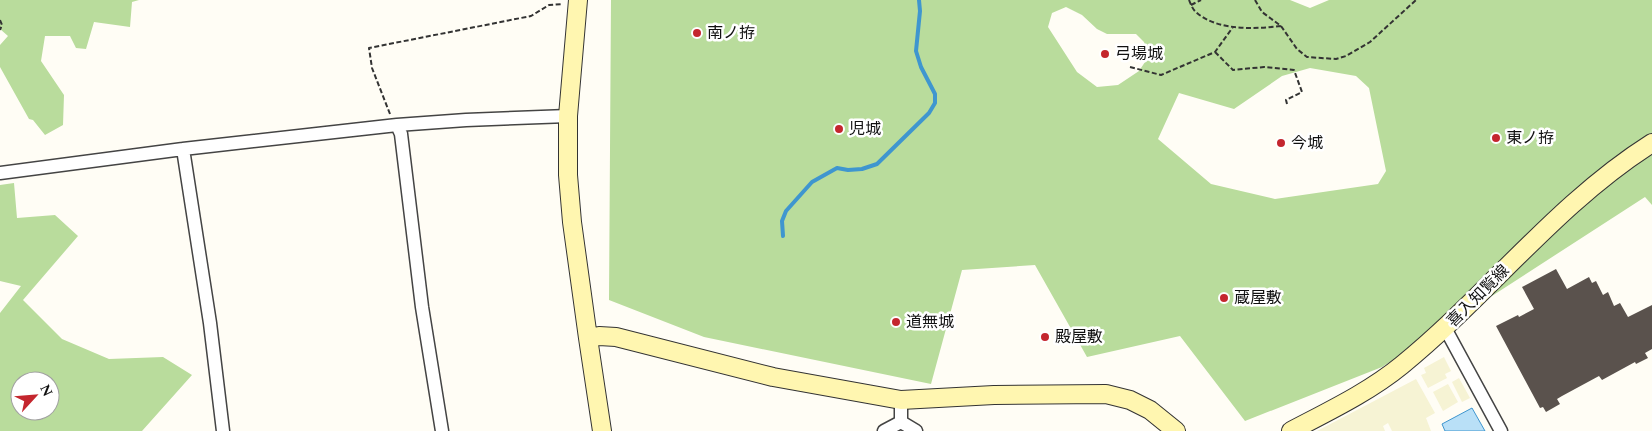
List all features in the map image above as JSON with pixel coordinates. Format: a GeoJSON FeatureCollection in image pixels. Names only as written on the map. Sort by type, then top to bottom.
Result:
{"type":"FeatureCollection","features":[{"type":"Feature","properties":{"kind":"street"},"geometry":{"type":"LineString","coordinates":[[578,2],[568,116],[568,175],[572,222],[602,431]]}},
{"type":"Feature","properties":{"kind":"street"},"geometry":{"type":"LineString","coordinates":[[0,173],[183,149],[397,125],[568,116]]}},
{"type":"Feature","properties":{"kind":"street"},"geometry":{"type":"LineString","coordinates":[[397,125],[401,134],[422,307],[442,431]]}},
{"type":"Feature","properties":{"kind":"street","name":"喜入知覧線"},"geometry":{"type":"LineString","coordinates":[[1291,431],[1375,385],[1401,366],[1445,328],[1538,236],[1629,158],[1652,143]]}},
{"type":"Feature","properties":{"kind":"street"},"geometry":{"type":"LineString","coordinates":[[183,149],[210,323],[223,431]]}},
{"type":"Feature","properties":{"kind":"street"},"geometry":{"type":"LineString","coordinates":[[1445,328],[1501,431]]}},
{"type":"Feature","properties":{"kind":"street"},"geometry":{"type":"LineString","coordinates":[[588,338],[599,336],[616,337],[773,377],[901,400],[994,395],[1106,394],[1130,400],[1150,410],[1176,431]]}},
{"type":"Feature","properties":{"kind":"street"},"geometry":{"type":"LineString","coordinates":[[901,400],[901,422]]}},
{"type":"Feature","properties":{"kind":"street"},"geometry":{"type":"LineString","coordinates":[[884,431],[901,422]]}},
{"type":"Feature","properties":{"kind":"street"},"geometry":{"type":"LineString","coordinates":[[901,422],[916,431]]}},
{"type":"Feature","properties":{"kind":"path"},"geometry":{"type":"LineString","coordinates":[[1189,0],[1197,14],[1221,24],[1258,29],[1281,26]]}},
{"type":"Feature","properties":{"kind":"path"},"geometry":{"type":"LineString","coordinates":[[1191,5],[1201,0]]}},
{"type":"Feature","properties":{"kind":"path"},"geometry":{"type":"LineString","coordinates":[[1255,0],[1262,12],[1281,26],[1297,49],[1307,57],[1336,59],[1346,56],[1370,42],[1416,0]]}},
{"type":"Feature","properties":{"kind":"path"},"geometry":{"type":"LineString","coordinates":[[397,125],[388,110],[372,68],[368,48],[531,16],[549,5],[578,2]]}},
{"type":"Feature","properties":{"kind":"path"},"geometry":{"type":"LineString","coordinates":[[0,20],[2,25],[0,30]]}},
{"type":"Feature","properties":{"kind":"path"},"geometry":{"type":"LineString","coordinates":[[1130,67],[1161,75],[1215,52],[1233,26]]}},
{"type":"Feature","properties":{"kind":"path"},"geometry":{"type":"LineString","coordinates":[[1215,52],[1233,70],[1264,67],[1294,70],[1302,92],[1286,100],[1287,104]]}},
{"type":"Feature","properties":{"kind":"shaded area"},"geometry":{"type":"Polygon","coordinates":[[[1444,357],[1451,371],[1445,374],[1447,378],[1428,388],[1421,375],[1426,373],[1424,368],[1444,357]]]}},
{"type":"Feature","properties":{"kind":"shaded area"},"geometry":{"type":"Polygon","coordinates":[[[1459,378],[1470,398],[1462,402],[1452,382],[1459,378]]]}},
{"type":"Feature","properties":{"kind":"shaded area"},"geometry":{"type":"Polygon","coordinates":[[[1416,379],[1435,413],[1426,418],[1431,431],[1392,431],[1388,423],[1383,426],[1385,431],[1317,431],[1416,379]]]}},
{"type":"Feature","properties":{"kind":"shaded area"},"geometry":{"type":"Polygon","coordinates":[[[1448,384],[1458,402],[1443,411],[1433,392],[1448,384]]]}},
{"type":"Feature","properties":{"kind":"green space"},"geometry":{"type":"Polygon","coordinates":[[[0,0],[139,0],[132,2],[130,27],[94,22],[86,49],[76,48],[70,36],[45,36],[41,61],[64,95],[63,125],[45,135],[33,120],[29,119],[0,67],[0,45],[8,36],[0,29],[0,0]]]}},
{"type":"Feature","properties":{"kind":"green space"},"geometry":{"type":"Polygon","coordinates":[[[611,0],[1290,0],[1310,8],[1329,0],[1652,0],[1652,205],[1645,197],[1382,367],[1245,421],[1180,336],[1087,357],[1035,265],[962,270],[931,384],[704,337],[609,300],[611,0]],[[1066,7],[1052,13],[1048,27],[1077,72],[1097,87],[1118,85],[1139,71],[1149,56],[1144,42],[1136,34],[1107,34],[1097,29],[1082,15],[1066,7]],[[1310,68],[1282,76],[1234,109],[1179,93],[1158,139],[1211,184],[1275,199],[1378,184],[1386,171],[1369,88],[1356,76],[1310,68]]]}},
{"type":"Feature","properties":{"kind":"green space"},"geometry":{"type":"Polygon","coordinates":[[[14,183],[17,218],[55,215],[78,236],[23,300],[62,339],[109,359],[163,357],[192,375],[142,431],[0,431],[0,313],[21,286],[0,281],[0,185],[14,183]]]}},
{"type":"Feature","properties":{"kind":"water"},"geometry":{"type":"Polygon","coordinates":[[[1472,408],[1485,431],[1445,431],[1442,424],[1472,408]]]}},
{"type":"Feature","properties":{"kind":"building"},"geometry":{"type":"Polygon","coordinates":[[[1556,269],[1567,289],[1589,277],[1592,283],[1596,281],[1603,295],[1608,292],[1614,306],[1620,303],[1628,317],[1652,305],[1652,349],[1645,353],[1648,358],[1636,364],[1635,362],[1602,380],[1599,376],[1557,399],[1560,404],[1546,412],[1543,407],[1540,408],[1496,326],[1534,309],[1522,287],[1556,269]]]}},
{"type":"Feature","properties":{"kind":"waterway"},"geometry":{"type":"LineString","coordinates":[[783,236],[782,221],[786,211],[812,182],[837,168],[848,170],[862,169],[877,164],[929,113],[935,103],[935,94],[921,67],[916,51],[920,11],[919,0]]}},
{"type":"Feature","properties":{"kind":"place","name":"南ノ拵"},"geometry":{"type":"Point","coordinates":[697,33]}},
{"type":"Feature","properties":{"kind":"place","name":"弓場城"},"geometry":{"type":"Point","coordinates":[1105,54]}},
{"type":"Feature","properties":{"kind":"place","name":"児城"},"geometry":{"type":"Point","coordinates":[839,129]}},
{"type":"Feature","properties":{"kind":"place","name":"東ノ拵"},"geometry":{"type":"Point","coordinates":[1496,138]}},
{"type":"Feature","properties":{"kind":"place","name":"今城"},"geometry":{"type":"Point","coordinates":[1281,143]}},
{"type":"Feature","properties":{"kind":"place","name":"蔵屋敷"},"geometry":{"type":"Point","coordinates":[1224,298]}},
{"type":"Feature","properties":{"kind":"place","name":"道無城"},"geometry":{"type":"Point","coordinates":[896,322]}},
{"type":"Feature","properties":{"kind":"place","name":"殿屋敷"},"geometry":{"type":"Point","coordinates":[1045,337]}}]}
